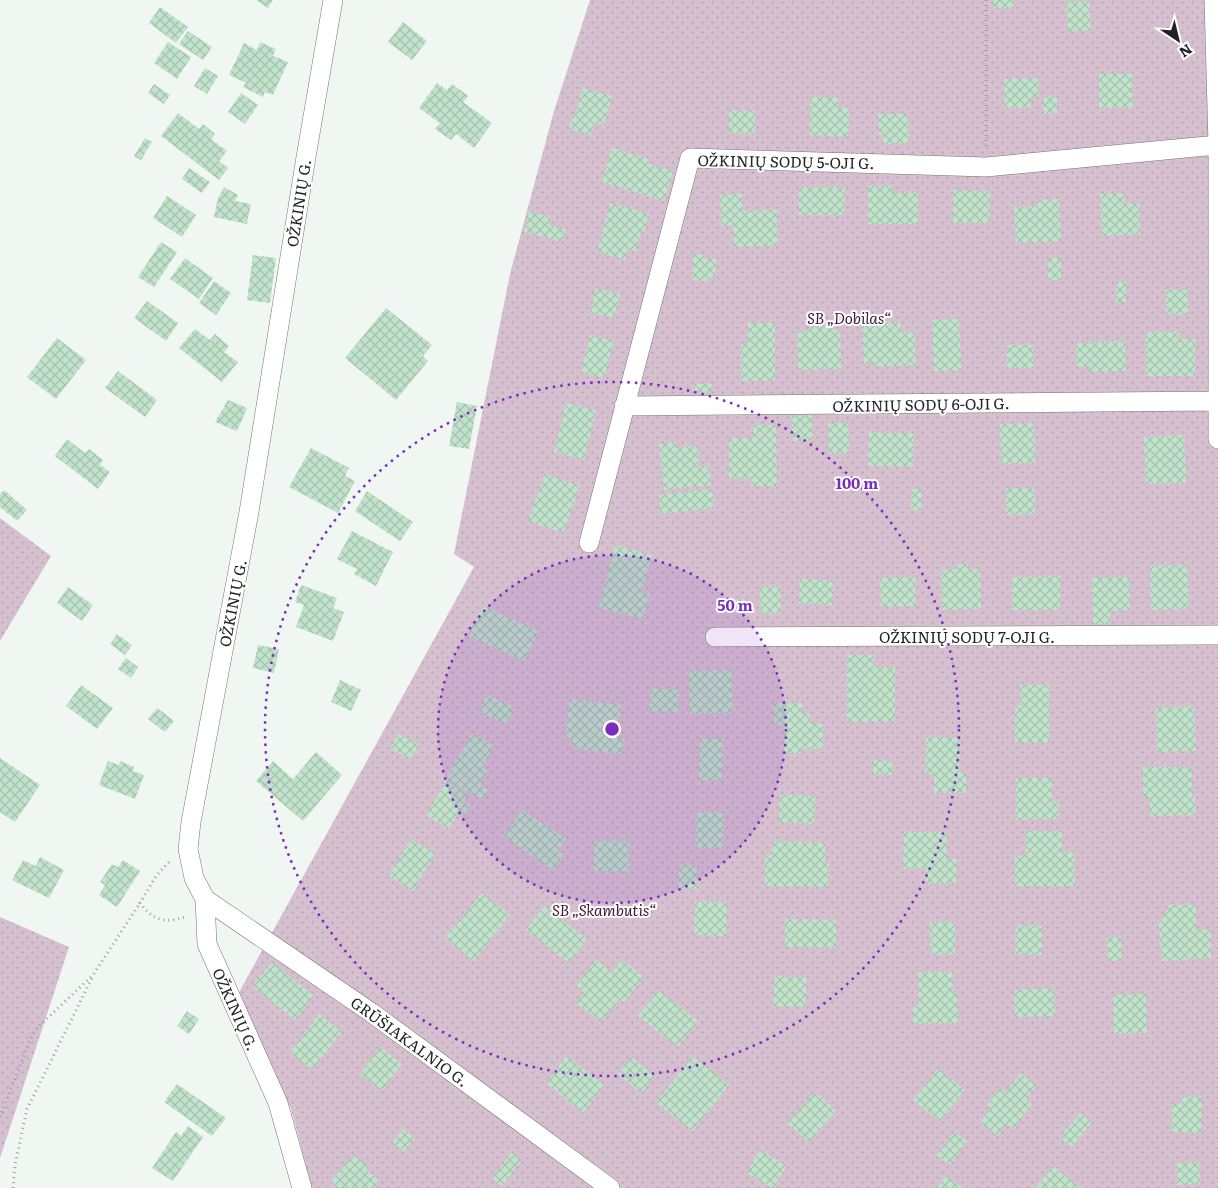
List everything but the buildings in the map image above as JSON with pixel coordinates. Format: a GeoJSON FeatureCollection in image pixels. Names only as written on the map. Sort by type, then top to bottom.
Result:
{"type":"FeatureCollection","features":[{"type":"Feature","properties":{"kind":"street","name":"OŽKINIŲ G."},"geometry":{"type":"LineString","coordinates":[[302,1188],[278,1102],[207,944],[205,899],[194,878],[188,849],[193,812],[249,512],[333,0]]}},
{"type":"Feature","properties":{"kind":"street"},"geometry":{"type":"LineString","coordinates":[[1214,0],[1218,144],[1218,440]]}},
{"type":"Feature","properties":{"kind":"street","name":"OŽKINIŲ SODŲ 5-OJI G."},"geometry":{"type":"LineString","coordinates":[[589,543],[690,158],[986,167],[1218,144]]}},
{"type":"Feature","properties":{"kind":"street","name":"OŽKINIŲ SODŲ 6-OJI G."},"geometry":{"type":"LineString","coordinates":[[624,406],[1217,401]]}},
{"type":"Feature","properties":{"kind":"street","name":"OŽKINIŲ SODŲ 7-OJI G."},"geometry":{"type":"LineString","coordinates":[[715,637],[1218,635]]}},
{"type":"Feature","properties":{"kind":"street","name":"GRŪŠIAKALNIO G."},"geometry":{"type":"LineString","coordinates":[[205,899],[372,1013],[610,1188]]}},
{"type":"Feature","properties":{"kind":"path"},"geometry":{"type":"LineString","coordinates":[[986,0],[986,167]]}},
{"type":"Feature","properties":{"kind":"path"},"geometry":{"type":"LineString","coordinates":[[13,1188],[15,1165],[27,1109],[93,975],[156,876],[188,849]]}},
{"type":"Feature","properties":{"kind":"path"},"geometry":{"type":"LineString","coordinates":[[140,903],[151,917],[174,921],[192,915],[205,899]]}},
{"type":"Feature","properties":{"kind":"path"},"geometry":{"type":"LineString","coordinates":[[0,1117],[30,1040],[37,1028],[93,975]]}},
{"type":"Feature","properties":{"kind":"green space"},"geometry":{"type":"Polygon","coordinates":[[[590,0],[1218,0],[1218,1188],[312,1188],[291,1109],[237,996],[474,567],[454,554],[510,274],[554,111],[590,0]]]}},
{"type":"Feature","properties":{"kind":"green space"},"geometry":{"type":"Polygon","coordinates":[[[0,518],[51,556],[0,641],[0,518]]]}},
{"type":"Feature","properties":{"kind":"green space"},"geometry":{"type":"Polygon","coordinates":[[[0,917],[69,947],[0,1158],[0,917]]]}},
{"type":"Feature","properties":{"kind":"park label","name":"SB „Dobilas“"},"geometry":{"type":"Point","coordinates":[849,317]}},
{"type":"Feature","properties":{"kind":"park label","name":"SB „Skambutis“"},"geometry":{"type":"Point","coordinates":[604,909]}}]}
